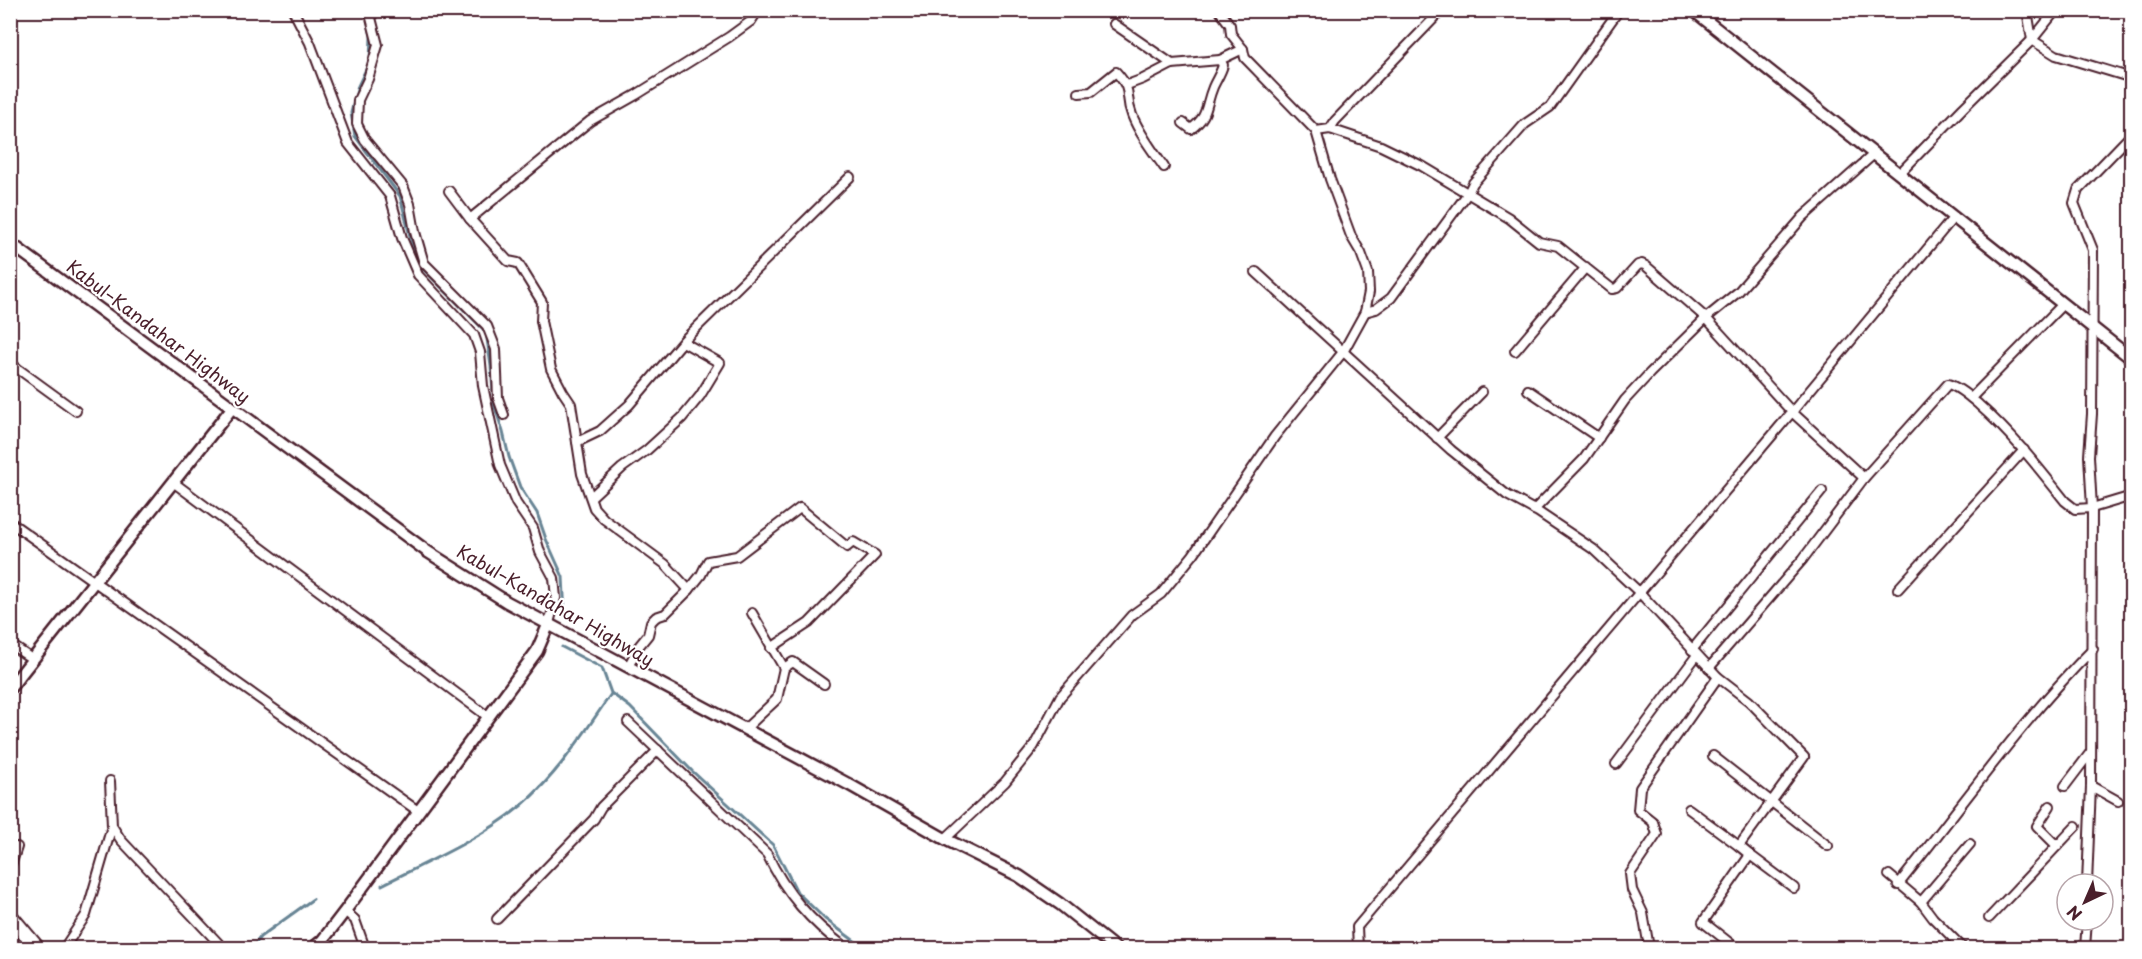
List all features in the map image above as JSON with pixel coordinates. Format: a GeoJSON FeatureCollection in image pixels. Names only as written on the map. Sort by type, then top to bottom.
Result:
{"type":"FeatureCollection","features":[{"type":"Feature","properties":{"kind":"highway"},"geometry":{"type":"LineString","coordinates":[[10,916],[37,948]]}},
{"type":"Feature","properties":{"kind":"main road"},"geometry":{"type":"LineString","coordinates":[[1693,10],[2132,359]]}},
{"type":"Feature","properties":{"kind":"main road","name":"Kabul–Kandahar Highway"},"geometry":{"type":"LineString","coordinates":[[10,243],[428,552],[507,602],[848,784],[945,839],[1019,876],[1060,904],[1115,948]]}},
{"type":"Feature","properties":{"kind":"main road"},"geometry":{"type":"LineString","coordinates":[[10,688],[232,408]]}},
{"type":"Feature","properties":{"kind":"main road"},"geometry":{"type":"LineString","coordinates":[[313,948],[322,941],[345,911],[537,651],[549,624]]}},
{"type":"Feature","properties":{"kind":"street"},"geometry":{"type":"LineString","coordinates":[[293,10],[310,43],[348,144],[390,196],[402,238],[418,275],[474,335],[480,352],[489,421],[500,465],[516,503],[533,528],[540,552],[554,578],[556,598],[549,624]]}},
{"type":"Feature","properties":{"kind":"street"},"geometry":{"type":"LineString","coordinates":[[369,10],[378,45],[368,79],[358,100],[357,124],[365,140],[402,186],[410,204],[424,263],[488,329],[496,350],[498,398],[504,415]]}},
{"type":"Feature","properties":{"kind":"street"},"geometry":{"type":"LineString","coordinates":[[470,219],[590,121],[729,37],[751,21],[758,10]]}},
{"type":"Feature","properties":{"kind":"street"},"geometry":{"type":"LineString","coordinates":[[945,839],[1005,782],[1034,746],[1060,697],[1124,624],[1138,610],[1161,594],[1193,555],[1275,436],[1343,352],[1365,312],[1369,292],[1368,272],[1340,208],[1316,131],[1245,58],[1243,49],[1231,34],[1230,26],[1219,10]]}},
{"type":"Feature","properties":{"kind":"street"},"geometry":{"type":"LineString","coordinates":[[1330,129],[1335,121],[1442,10]]}},
{"type":"Feature","properties":{"kind":"street"},"geometry":{"type":"LineString","coordinates":[[1365,312],[1376,309],[1391,298],[1473,183],[1526,123],[1550,106],[1618,10]]}},
{"type":"Feature","properties":{"kind":"street"},"geometry":{"type":"LineString","coordinates":[[2027,10],[2032,40],[2056,55],[2132,78]]}},
{"type":"Feature","properties":{"kind":"street"},"geometry":{"type":"LineString","coordinates":[[1899,174],[2032,40],[2056,10]]}},
{"type":"Feature","properties":{"kind":"street"},"geometry":{"type":"LineString","coordinates":[[1114,24],[1172,64]]}},
{"type":"Feature","properties":{"kind":"street"},"geometry":{"type":"LineString","coordinates":[[1127,84],[1143,79],[1172,64],[1220,60],[1243,49]]}},
{"type":"Feature","properties":{"kind":"street"},"geometry":{"type":"LineString","coordinates":[[1183,123],[1191,129],[1206,114],[1211,90],[1222,69],[1223,65],[1220,60]]}},
{"type":"Feature","properties":{"kind":"street"},"geometry":{"type":"LineString","coordinates":[[1079,93],[1091,92],[1116,72],[1127,84],[1131,112],[1140,130],[1164,167]]}},
{"type":"Feature","properties":{"kind":"street"},"geometry":{"type":"LineString","coordinates":[[1316,131],[1330,129],[1381,146],[1422,166],[1509,218],[1539,242],[1558,246],[1614,290],[1638,265],[1642,264],[1706,318],[1792,412],[1864,478]]}},
{"type":"Feature","properties":{"kind":"street"},"geometry":{"type":"LineString","coordinates":[[2087,872],[2093,649],[2092,508],[2089,456],[2093,250],[2074,203],[2078,190],[2132,134]]}},
{"type":"Feature","properties":{"kind":"street"},"geometry":{"type":"LineString","coordinates":[[1534,510],[1584,459],[1625,400],[1706,318],[1738,292],[1803,217],[1874,154]]}},
{"type":"Feature","properties":{"kind":"street"},"geometry":{"type":"LineString","coordinates":[[577,442],[600,431],[629,405],[683,342],[850,177]]}},
{"type":"Feature","properties":{"kind":"street"},"geometry":{"type":"LineString","coordinates":[[449,191],[470,219],[508,261],[518,264],[542,302],[542,321],[551,369],[571,404],[582,474],[594,508],[604,519],[665,564],[689,590]]}},
{"type":"Feature","properties":{"kind":"street"},"geometry":{"type":"LineString","coordinates":[[1358,948],[1357,927],[1953,218]]}},
{"type":"Feature","properties":{"kind":"street"},"geometry":{"type":"LineString","coordinates":[[416,269],[424,263]]}},
{"type":"Feature","properties":{"kind":"street"},"geometry":{"type":"LineString","coordinates":[[1515,351],[1586,267]]}},
{"type":"Feature","properties":{"kind":"street"},"geometry":{"type":"LineString","coordinates":[[1256,272],[1437,438],[1499,488],[1593,549],[1639,592],[1718,678],[1749,700],[1804,757],[1739,846]]}},
{"type":"Feature","properties":{"kind":"street"},"geometry":{"type":"LineString","coordinates":[[1971,398],[2062,304]]}},
{"type":"Feature","properties":{"kind":"street"},"geometry":{"type":"LineString","coordinates":[[476,340],[488,329]]}},
{"type":"Feature","properties":{"kind":"street"},"geometry":{"type":"LineString","coordinates":[[591,497],[682,418],[700,396],[720,363],[683,342]]}},
{"type":"Feature","properties":{"kind":"street"},"geometry":{"type":"LineString","coordinates":[[10,363],[76,411]]}},
{"type":"Feature","properties":{"kind":"street"},"geometry":{"type":"LineString","coordinates":[[1709,668],[1803,559],[1864,478],[1948,384],[1971,398],[2005,428],[2065,501],[2075,509],[2092,508],[2132,496]]}},
{"type":"Feature","properties":{"kind":"street"},"geometry":{"type":"LineString","coordinates":[[1528,390],[1599,438]]}},
{"type":"Feature","properties":{"kind":"street"},"geometry":{"type":"LineString","coordinates":[[1437,438],[1482,392]]}},
{"type":"Feature","properties":{"kind":"street"},"geometry":{"type":"LineString","coordinates":[[1898,589],[2024,450]]}},
{"type":"Feature","properties":{"kind":"street"},"geometry":{"type":"LineString","coordinates":[[173,482],[487,717]]}},
{"type":"Feature","properties":{"kind":"street"},"geometry":{"type":"LineString","coordinates":[[1616,764],[1694,652],[1822,491]]}},
{"type":"Feature","properties":{"kind":"street"},"geometry":{"type":"LineString","coordinates":[[628,667],[639,646],[648,635],[651,622],[656,617],[665,614],[689,590],[701,575],[708,561],[737,556],[800,508],[847,547],[853,542],[875,555],[810,623],[771,648]]}},
{"type":"Feature","properties":{"kind":"street"},"geometry":{"type":"LineString","coordinates":[[10,522],[418,811]]}},
{"type":"Feature","properties":{"kind":"street"},"geometry":{"type":"LineString","coordinates":[[752,613],[784,668]]}},
{"type":"Feature","properties":{"kind":"street"},"geometry":{"type":"LineString","coordinates":[[10,644],[33,660]]}},
{"type":"Feature","properties":{"kind":"street"},"geometry":{"type":"LineString","coordinates":[[1898,885],[2016,737],[2093,649]]}},
{"type":"Feature","properties":{"kind":"street"},"geometry":{"type":"LineString","coordinates":[[745,729],[777,699],[784,668],[793,662],[824,684]]}},
{"type":"Feature","properties":{"kind":"street"},"geometry":{"type":"LineString","coordinates":[[1648,948],[1642,913],[1632,890],[1630,874],[1657,834],[1653,822],[1638,810],[1640,788],[1718,678]]}},
{"type":"Feature","properties":{"kind":"street"},"geometry":{"type":"LineString","coordinates":[[628,722],[767,854],[775,872],[807,916],[846,948]]}},
{"type":"Feature","properties":{"kind":"street"},"geometry":{"type":"LineString","coordinates":[[497,920],[594,819],[601,807],[658,750]]}},
{"type":"Feature","properties":{"kind":"street"},"geometry":{"type":"LineString","coordinates":[[2065,786],[2090,753]]}},
{"type":"Feature","properties":{"kind":"street"},"geometry":{"type":"LineString","coordinates":[[1713,756],[1828,846]]}},
{"type":"Feature","properties":{"kind":"street"},"geometry":{"type":"LineString","coordinates":[[64,948],[86,915],[112,826],[110,781]]}},
{"type":"Feature","properties":{"kind":"street"},"geometry":{"type":"LineString","coordinates":[[2091,786],[2118,801]]}},
{"type":"Feature","properties":{"kind":"street"},"geometry":{"type":"LineString","coordinates":[[2050,806],[2037,826],[2057,846]]}},
{"type":"Feature","properties":{"kind":"street"},"geometry":{"type":"LineString","coordinates":[[1689,808],[1794,888]]}},
{"type":"Feature","properties":{"kind":"street"},"geometry":{"type":"LineString","coordinates":[[112,826],[120,840],[223,948]]}},
{"type":"Feature","properties":{"kind":"street"},"geometry":{"type":"LineString","coordinates":[[1989,918],[2076,826]]}},
{"type":"Feature","properties":{"kind":"street"},"geometry":{"type":"LineString","coordinates":[[1921,903],[1970,843]]}},
{"type":"Feature","properties":{"kind":"street"},"geometry":{"type":"LineString","coordinates":[[10,868],[17,847]]}},
{"type":"Feature","properties":{"kind":"street"},"geometry":{"type":"LineString","coordinates":[[1736,948],[1703,922],[1750,855]]}},
{"type":"Feature","properties":{"kind":"street"},"geometry":{"type":"LineString","coordinates":[[1889,876],[1921,903],[1963,948]]}},
{"type":"Feature","properties":{"kind":"street"},"geometry":{"type":"LineString","coordinates":[[345,911],[355,920],[365,948]]}},
{"type":"Feature","properties":{"kind":"street"},"geometry":{"type":"LineString","coordinates":[[2085,948],[2086,932]]}},
{"type":"Feature","properties":{"kind":"waterway"},"geometry":{"type":"LineString","coordinates":[[365,10],[371,36],[370,61],[358,86],[351,113],[355,136],[400,196],[420,266],[486,332],[494,404],[520,487],[537,513],[563,577],[565,615]]}},
{"type":"Feature","properties":{"kind":"waterway"},"geometry":{"type":"LineString","coordinates":[[562,647],[602,668],[611,693],[630,707],[692,771],[773,845],[797,892],[825,919],[864,948]]}},
{"type":"Feature","properties":{"kind":"waterway"},"geometry":{"type":"LineString","coordinates":[[382,885],[472,839],[522,805],[559,767],[611,694]]}},
{"type":"Feature","properties":{"kind":"waterway"},"geometry":{"type":"LineString","coordinates":[[253,948],[260,937],[313,899]]}}]}
